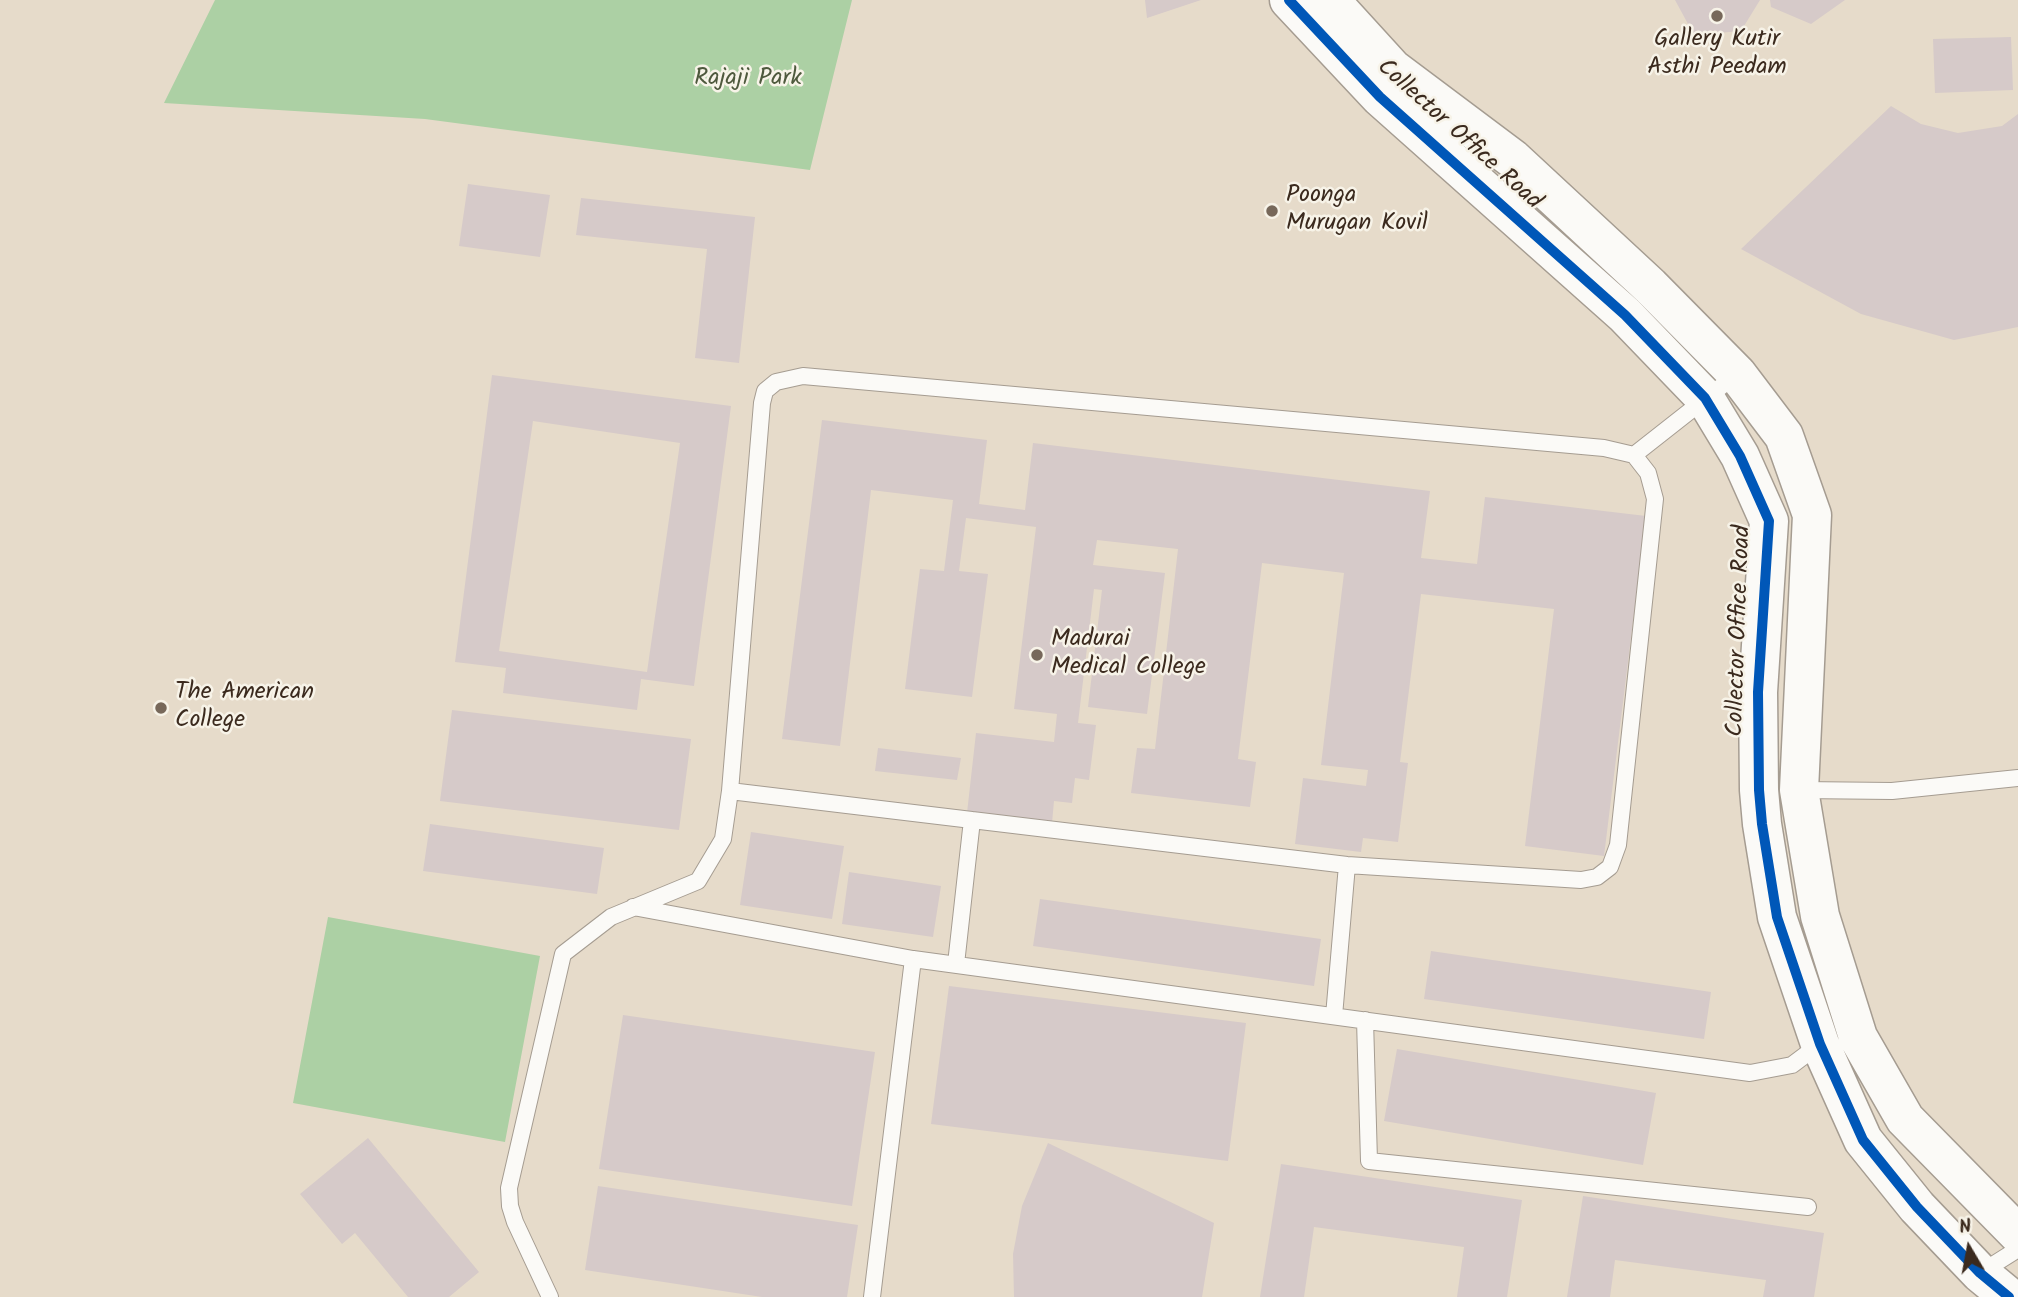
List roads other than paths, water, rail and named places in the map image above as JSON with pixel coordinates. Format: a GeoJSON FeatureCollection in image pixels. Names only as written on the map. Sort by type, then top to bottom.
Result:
{"type":"FeatureCollection","features":[{"type":"Feature","properties":{"kind":"street","name":"Collector Office Road"},"geometry":{"type":"LineString","coordinates":[[1289,0],[1380,97],[1625,315],[1704,398],[1740,456],[1769,521],[1758,692],[1779,790],[1858,1037],[1905,1119],[2018,1234]]}},
{"type":"Feature","properties":{"kind":"street","name":"Collector Office Road"},"geometry":{"type":"LineString","coordinates":[[1330,0],[1393,69],[1513,159],[1650,286],[1737,374],[1784,436],[1812,515],[1779,790],[1762,824],[1777,917],[1820,1044],[1863,1140],[1917,1207],[1980,1273],[2009,1297]]}},
{"type":"Feature","properties":{"kind":"lane"},"geometry":{"type":"LineString","coordinates":[[1634,455],[1737,374]]}},
{"type":"Feature","properties":{"kind":"lane"},"geometry":{"type":"LineString","coordinates":[[550,1297],[515,1222],[510,1206],[509,1188],[563,954],[611,917],[698,881],[723,839],[730,791],[762,404],[765,391],[776,382],[803,376],[1604,448],[1634,455],[1648,473],[1655,499],[1618,845],[1610,867],[1597,877],[1581,880],[1348,865],[730,791]]}},
{"type":"Feature","properties":{"kind":"lane"},"geometry":{"type":"LineString","coordinates":[[1779,790],[1892,791],[2018,778]]}},
{"type":"Feature","properties":{"kind":"lane"},"geometry":{"type":"LineString","coordinates":[[957,964],[972,820]]}},
{"type":"Feature","properties":{"kind":"lane"},"geometry":{"type":"LineString","coordinates":[[1334,1016],[1348,865]]}},
{"type":"Feature","properties":{"kind":"lane"},"geometry":{"type":"LineString","coordinates":[[633,907],[913,959],[1751,1073],[1792,1065],[1820,1044]]}},
{"type":"Feature","properties":{"kind":"lane"},"geometry":{"type":"LineString","coordinates":[[872,1297],[913,959]]}},
{"type":"Feature","properties":{"kind":"lane"},"geometry":{"type":"LineString","coordinates":[[1365,1020],[1369,1161],[1808,1207]]}},
{"type":"Feature","properties":{"kind":"lane"},"geometry":{"type":"LineString","coordinates":[[1980,1273],[2018,1249]]}},
{"type":"Feature","properties":{"kind":"place","name":"Gallery Kutir Asthi Peedam"},"geometry":{"type":"Point","coordinates":[1717,16]}},
{"type":"Feature","properties":{"kind":"place","name":"Poonga Murugan Kovil"},"geometry":{"type":"Point","coordinates":[1272,211]}},
{"type":"Feature","properties":{"kind":"place","name":"Madurai Medical College"},"geometry":{"type":"Point","coordinates":[1037,655]}},
{"type":"Feature","properties":{"kind":"place","name":"The American College"},"geometry":{"type":"Point","coordinates":[161,708]}},
{"type":"Feature","properties":{"kind":"park label","name":"Rajaji Park"},"geometry":{"type":"Point","coordinates":[748,80]}}]}
